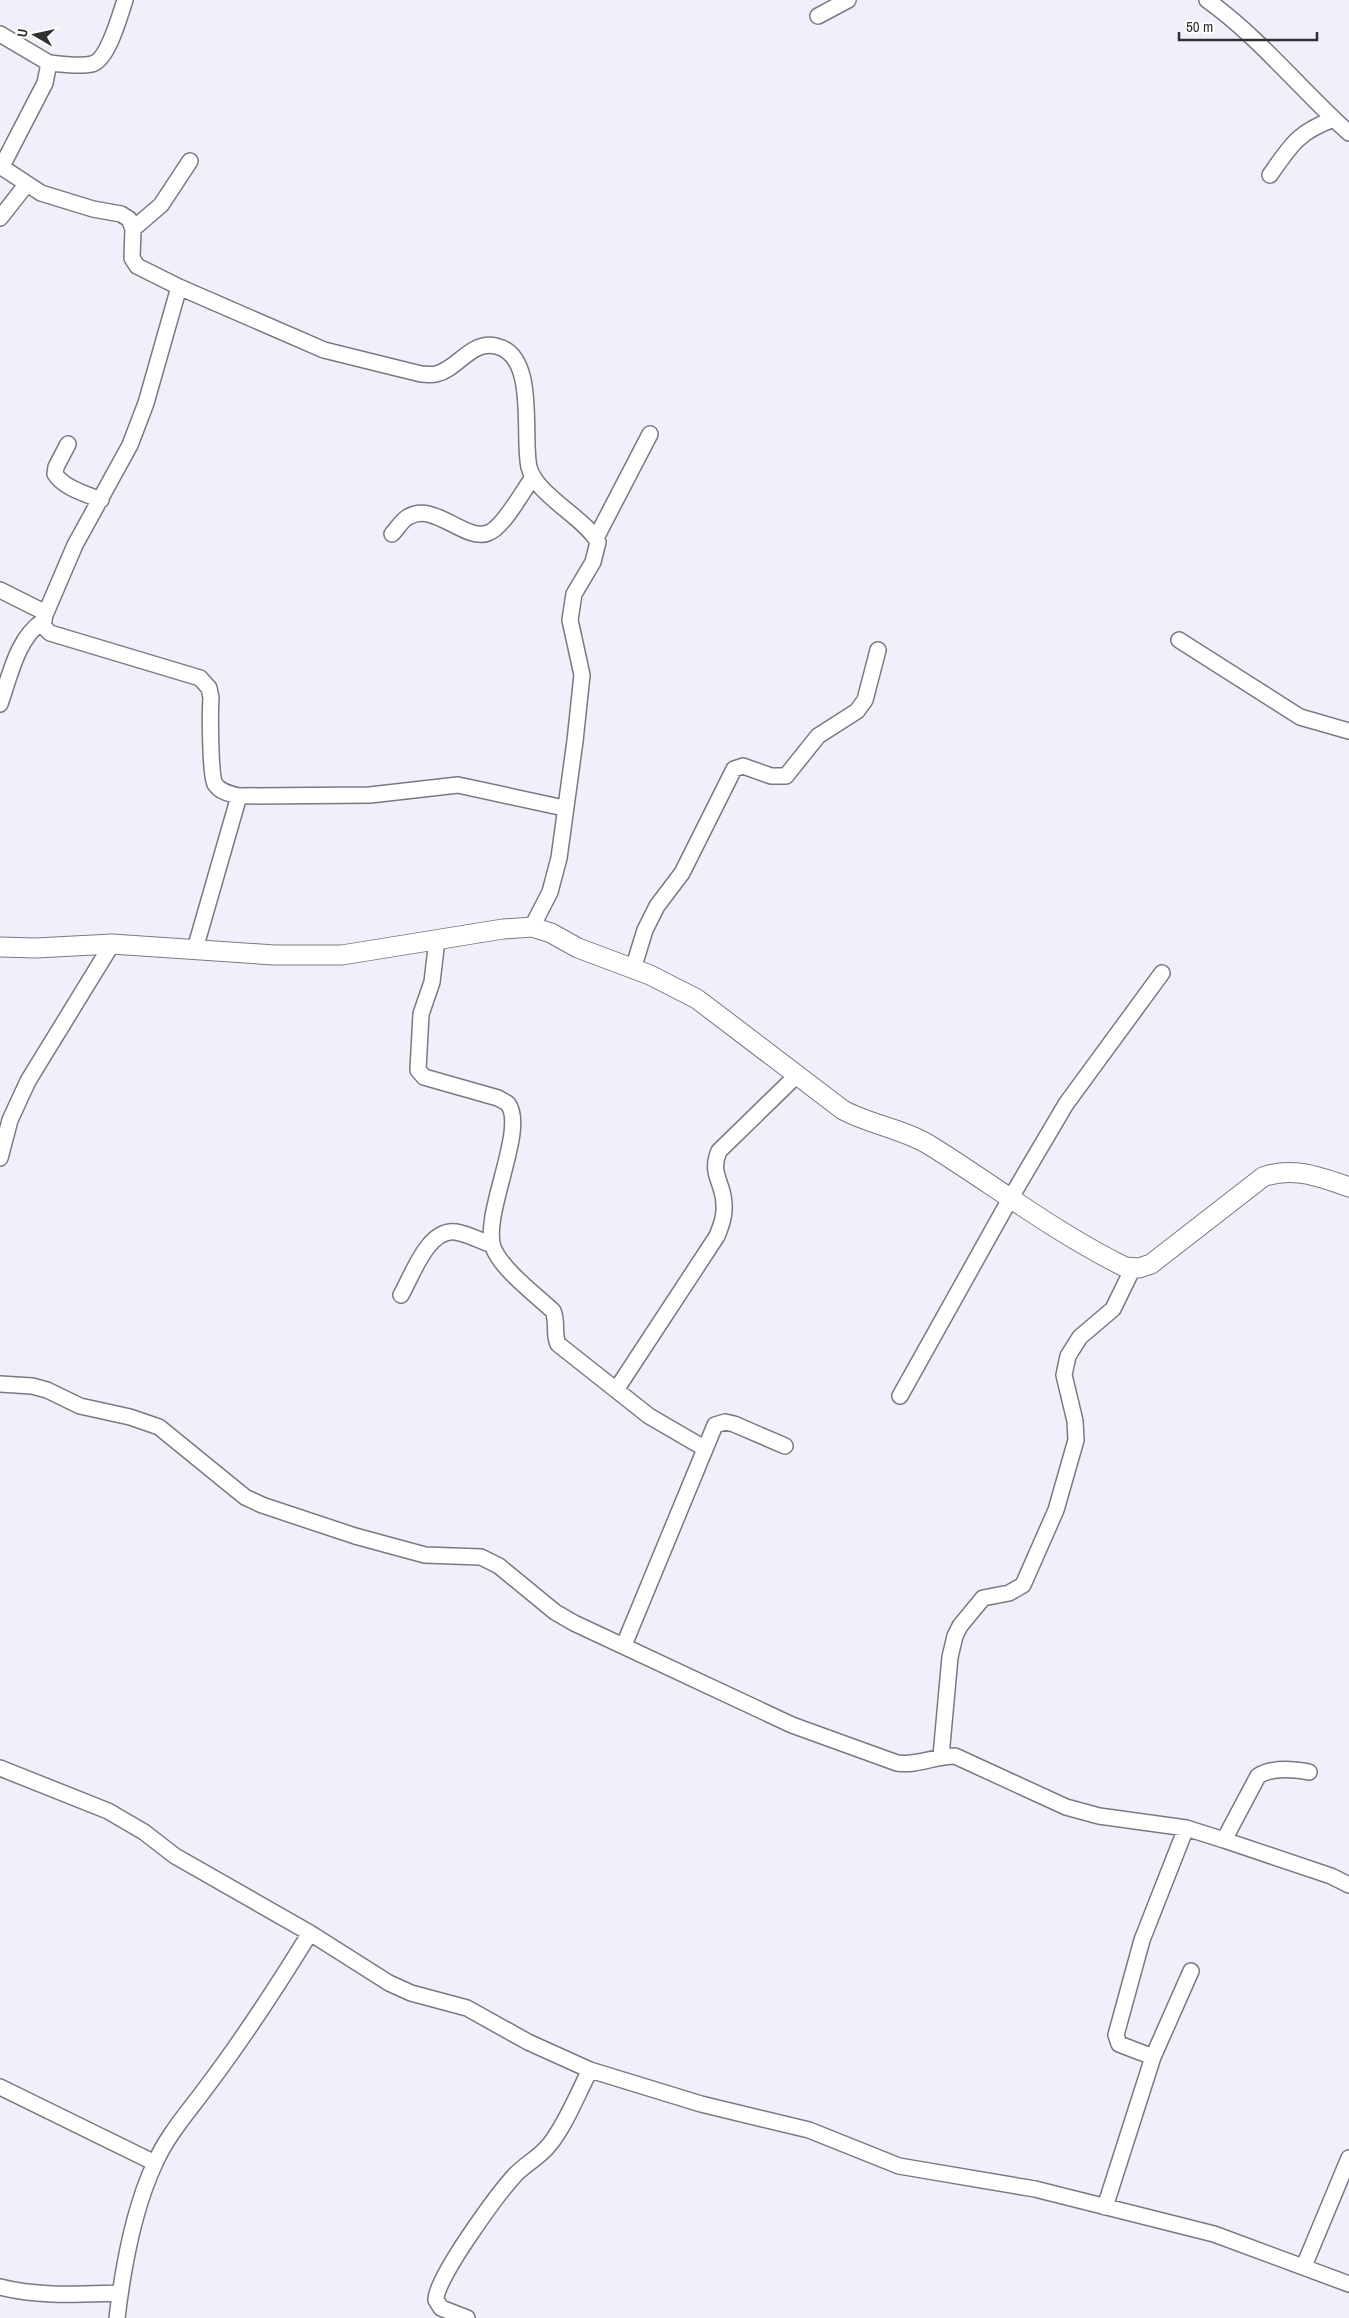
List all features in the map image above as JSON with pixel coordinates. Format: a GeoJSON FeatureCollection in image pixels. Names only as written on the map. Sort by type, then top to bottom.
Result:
{"type":"FeatureCollection","features":[{"type":"Feature","properties":{"kind":"street"},"geometry":{"type":"LineString","coordinates":[[0,34],[49,64],[93,64],[106,52],[125,0]]}},
{"type":"Feature","properties":{"kind":"street"},"geometry":{"type":"LineString","coordinates":[[818,16],[848,0]]}},
{"type":"Feature","properties":{"kind":"street"},"geometry":{"type":"LineString","coordinates":[[1207,0],[1258,44],[1349,133]]}},
{"type":"Feature","properties":{"kind":"street"},"geometry":{"type":"LineString","coordinates":[[49,64],[45,83],[1,166],[26,185],[60,199],[121,214],[129,219],[133,229],[132,258],[136,266],[179,287],[324,350],[421,374],[435,375],[480,347],[499,346],[516,360],[524,379],[528,459],[533,477],[596,538],[598,550],[574,594],[570,620],[582,674],[558,858],[550,892],[532,927]]}},
{"type":"Feature","properties":{"kind":"street"},"geometry":{"type":"LineString","coordinates":[[1270,175],[1296,138],[1314,126],[1334,120]]}},
{"type":"Feature","properties":{"kind":"street"},"geometry":{"type":"LineString","coordinates":[[133,229],[161,205],[190,162]]}},
{"type":"Feature","properties":{"kind":"street"},"geometry":{"type":"LineString","coordinates":[[0,218],[26,185]]}},
{"type":"Feature","properties":{"kind":"street"},"geometry":{"type":"LineString","coordinates":[[179,287],[146,403],[130,445],[75,545],[44,618],[43,626],[50,633],[200,678],[209,688],[211,768],[215,784],[225,793],[238,796],[370,795],[438,785],[458,785],[477,787],[564,808]]}},
{"type":"Feature","properties":{"kind":"street"},"geometry":{"type":"LineString","coordinates":[[596,538],[650,434]]}},
{"type":"Feature","properties":{"kind":"street"},"geometry":{"type":"LineString","coordinates":[[68,444],[56,467],[55,474],[58,480],[101,500]]}},
{"type":"Feature","properties":{"kind":"street"},"geometry":{"type":"LineString","coordinates":[[392,534],[408,517],[421,513],[436,516],[479,535],[488,533],[503,519],[533,477]]}},
{"type":"Feature","properties":{"kind":"street"},"geometry":{"type":"LineString","coordinates":[[0,590],[27,603],[44,618]]}},
{"type":"Feature","properties":{"kind":"street"},"geometry":{"type":"LineString","coordinates":[[0,704],[23,641],[32,628],[44,618]]}},
{"type":"Feature","properties":{"kind":"street"},"geometry":{"type":"LineString","coordinates":[[1179,640],[1300,717],[1349,731]]}},
{"type":"Feature","properties":{"kind":"street"},"geometry":{"type":"LineString","coordinates":[[633,968],[645,930],[657,906],[682,873],[734,769],[743,766],[770,776],[786,776],[818,736],[857,711],[865,700],[878,650]]}},
{"type":"Feature","properties":{"kind":"street"},"geometry":{"type":"LineString","coordinates":[[195,949],[238,796]]}},
{"type":"Feature","properties":{"kind":"street"},"geometry":{"type":"LineString","coordinates":[[0,947],[36,948],[112,944],[274,954],[342,955],[502,929],[532,927],[551,933],[578,948],[633,968],[697,998],[843,1110],[863,1121],[911,1136],[930,1145],[1010,1199],[1109,1259],[1133,1268],[1151,1264],[1262,1177],[1288,1171],[1344,1185]]}},
{"type":"Feature","properties":{"kind":"street"},"geometry":{"type":"LineString","coordinates":[[438,940],[432,982],[421,1014],[418,1070],[424,1077],[498,1098],[508,1103],[512,1113],[510,1144],[501,1186],[492,1214],[492,1245],[498,1258],[553,1311],[557,1320],[555,1337],[558,1344],[649,1416],[704,1448]]}},
{"type":"Feature","properties":{"kind":"street"},"geometry":{"type":"LineString","coordinates":[[0,1158],[10,1120],[28,1081],[112,944]]}},
{"type":"Feature","properties":{"kind":"street"},"geometry":{"type":"LineString","coordinates":[[900,1396],[1010,1199],[1066,1104],[1162,974]]}},
{"type":"Feature","properties":{"kind":"street"},"geometry":{"type":"LineString","coordinates":[[616,1390],[717,1236],[723,1221],[724,1204],[714,1168],[719,1151],[797,1074]]}},
{"type":"Feature","properties":{"kind":"street"},"geometry":{"type":"LineString","coordinates":[[401,1295],[432,1239],[444,1232],[456,1232],[492,1245]]}},
{"type":"Feature","properties":{"kind":"street"},"geometry":{"type":"LineString","coordinates":[[941,1756],[950,1657],[955,1636],[960,1626],[983,1598],[1009,1593],[1023,1585],[1056,1510],[1076,1440],[1075,1421],[1064,1375],[1068,1356],[1080,1337],[1113,1309],[1133,1268]]}},
{"type":"Feature","properties":{"kind":"street"},"geometry":{"type":"LineString","coordinates":[[0,1384],[32,1386],[48,1390],[80,1406],[153,1424],[178,1440],[245,1497],[262,1505],[355,1536],[424,1555],[481,1557],[499,1566],[555,1612],[574,1623],[792,1724],[897,1763],[911,1765],[941,1756],[955,1756],[1066,1807],[1099,1816],[1186,1828],[1331,1876],[1349,1885]]}},
{"type":"Feature","properties":{"kind":"street"},"geometry":{"type":"LineString","coordinates":[[624,1645],[715,1425],[725,1422],[734,1424],[785,1446]]}},
{"type":"Feature","properties":{"kind":"street"},"geometry":{"type":"LineString","coordinates":[[0,1768],[108,1811],[144,1832],[175,1856],[310,1933],[389,1983],[411,1993],[467,2008],[528,2042],[590,2070],[701,2104],[809,2130],[899,2166],[1035,2189],[1214,2234],[1349,2284]]}},
{"type":"Feature","properties":{"kind":"street"},"geometry":{"type":"LineString","coordinates":[[1224,1840],[1258,1776],[1264,1772],[1290,1769],[1309,1772]]}},
{"type":"Feature","properties":{"kind":"street"},"geometry":{"type":"LineString","coordinates":[[1153,2057],[1119,2044],[1116,2035],[1142,1940],[1186,1828]]}},
{"type":"Feature","properties":{"kind":"street"},"geometry":{"type":"LineString","coordinates":[[117,2318],[120,2293],[143,2193],[155,2164],[184,2114],[208,2086],[272,1995],[310,1933]]}},
{"type":"Feature","properties":{"kind":"street"},"geometry":{"type":"LineString","coordinates":[[1105,2207],[1153,2057],[1192,1971]]}},
{"type":"Feature","properties":{"kind":"street"},"geometry":{"type":"LineString","coordinates":[[467,2318],[441,2308],[436,2300],[439,2287],[458,2254],[506,2185],[518,2172],[535,2160],[552,2142],[590,2070]]}},
{"type":"Feature","properties":{"kind":"street"},"geometry":{"type":"LineString","coordinates":[[0,2087],[155,2164]]}},
{"type":"Feature","properties":{"kind":"street"},"geometry":{"type":"LineString","coordinates":[[1304,2266],[1349,2158]]}},
{"type":"Feature","properties":{"kind":"street"},"geometry":{"type":"LineString","coordinates":[[0,2287],[20,2292],[58,2294],[120,2293]]}}]}
